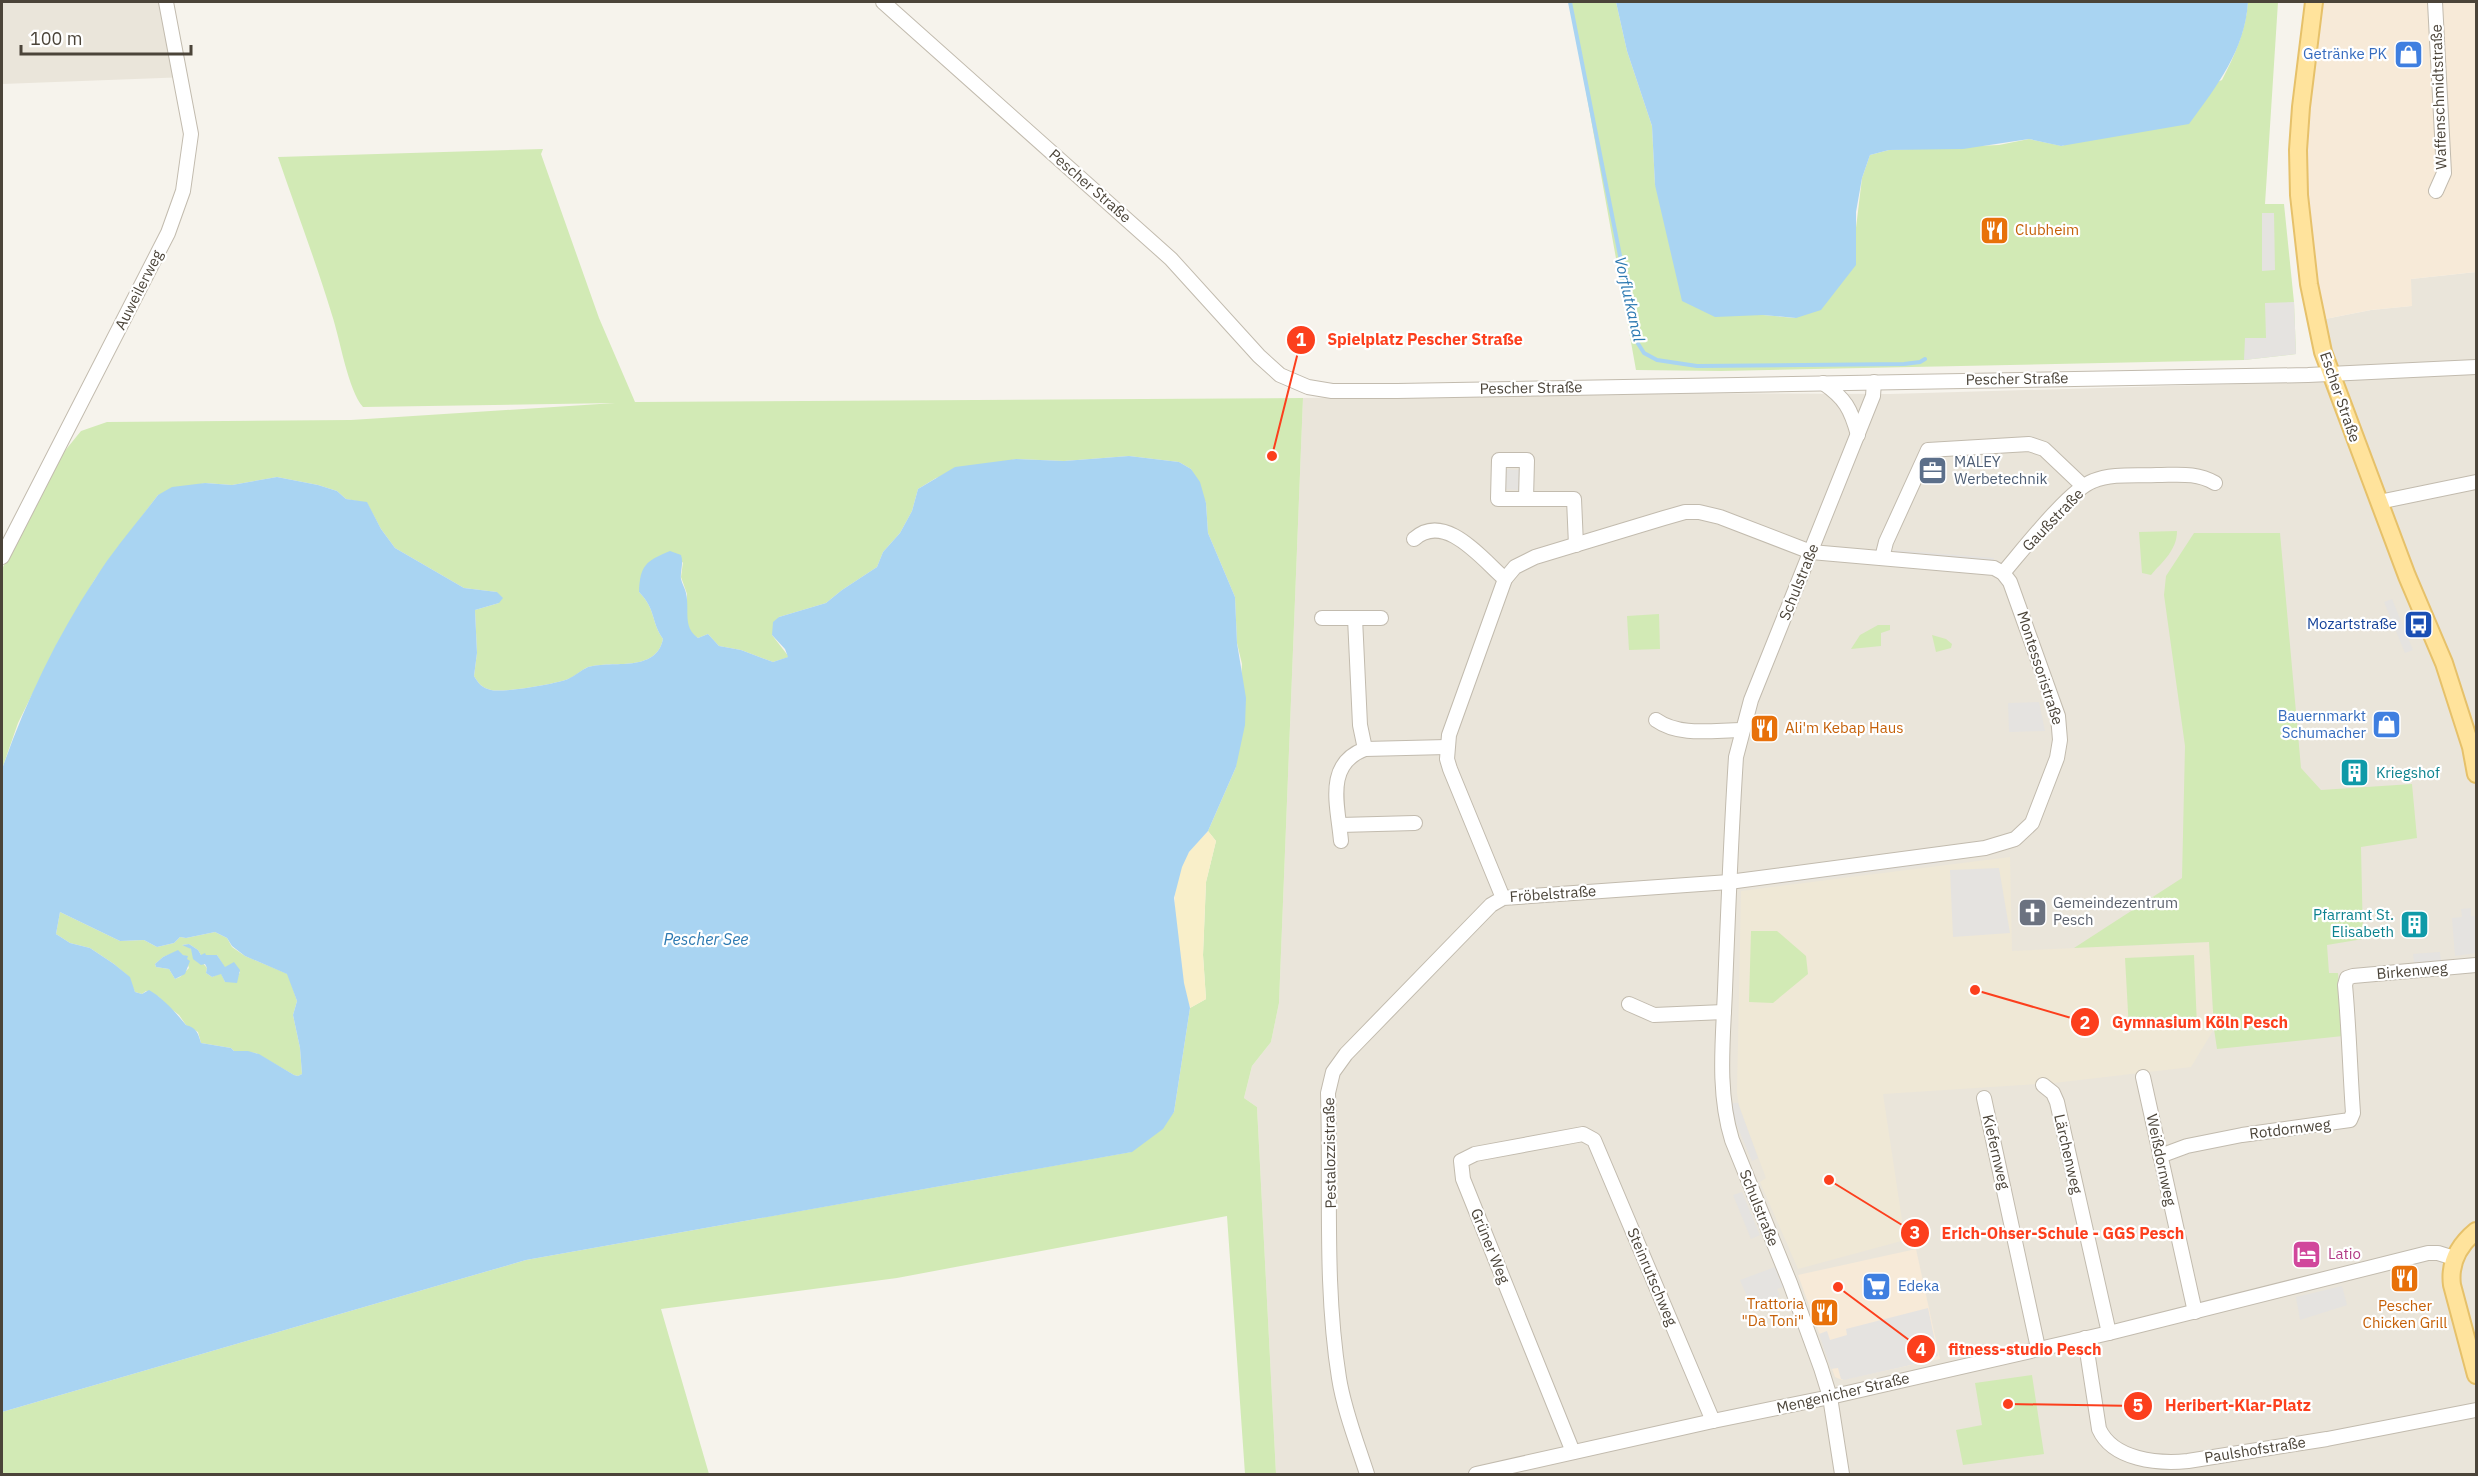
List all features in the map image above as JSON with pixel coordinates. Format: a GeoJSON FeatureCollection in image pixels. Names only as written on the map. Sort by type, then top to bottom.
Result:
{"type":"FeatureCollection","features":[{"type":"Feature","properties":{"kind":"main road","name":"Escher Straße"},"geometry":{"type":"LineString","coordinates":[[2314,2],[2301,118],[2299,195],[2309,284],[2323,352],[2425,621],[2444,663],[2476,772]]}},
{"type":"Feature","properties":{"kind":"main road"},"geometry":{"type":"LineString","coordinates":[[2476,1230],[2461,1246],[2454,1258],[2452,1271],[2452,1285],[2476,1375]]}},
{"type":"Feature","properties":{"kind":"street","name":"Auweilerweg"},"geometry":{"type":"LineString","coordinates":[[2,557],[168,233],[183,191],[191,134],[166,2]]}},
{"type":"Feature","properties":{"kind":"street","name":"Pescher Straße"},"geometry":{"type":"LineString","coordinates":[[883,2],[1171,259],[1259,356],[1280,375],[1296,383],[1332,391],[1386,391],[2330,373],[2476,368]]}},
{"type":"Feature","properties":{"kind":"street","name":"Waffenschmidtstraße"},"geometry":{"type":"LineString","coordinates":[[2435,2],[2444,173],[2436,191]]}},
{"type":"Feature","properties":{"kind":"street","name":"Schulstraße"},"geometry":{"type":"LineString","coordinates":[[1842,1474],[1830,1397],[1813,1344],[1725,1119],[1722,1081],[1724,1012],[1736,756],[1742,730],[1873,396],[1874,382]]}},
{"type":"Feature","properties":{"kind":"street"},"geometry":{"type":"LineString","coordinates":[[1823,383],[1841,396],[1853,416],[1858,435]]}},
{"type":"Feature","properties":{"kind":"street"},"geometry":{"type":"LineString","coordinates":[[1882,558],[1886,542],[1928,450],[2029,444],[2044,449],[2083,486]]}},
{"type":"Feature","properties":{"kind":"street","name":"Gaußstraße"},"geometry":{"type":"LineString","coordinates":[[2003,573],[2083,486],[2107,477],[2191,474],[2205,477],[2215,483]]}},
{"type":"Feature","properties":{"kind":"street"},"geometry":{"type":"LineString","coordinates":[[2379,502],[2476,482]]}},
{"type":"Feature","properties":{"kind":"street"},"geometry":{"type":"LineString","coordinates":[[1526,499],[1574,499],[1576,545]]}},
{"type":"Feature","properties":{"kind":"street"},"geometry":{"type":"LineString","coordinates":[[1414,539],[1422,532],[1435,529],[1448,532],[1505,579],[1515,567],[1525,562],[1664,518],[1685,512],[1699,512],[1720,517],[1811,552],[1994,568],[2003,573]]}},
{"type":"Feature","properties":{"kind":"street","name":"Montessoristraße"},"geometry":{"type":"LineString","coordinates":[[1729,882],[1985,848],[2015,840],[2025,832],[2032,823],[2057,758],[2060,728],[2058,716],[2010,582],[2003,573]]}},
{"type":"Feature","properties":{"kind":"street","name":"Fröbelstraße"},"geometry":{"type":"LineString","coordinates":[[1505,579],[1449,735],[1448,747],[1450,769],[1503,898],[1729,882]]}},
{"type":"Feature","properties":{"kind":"street"},"geometry":{"type":"LineString","coordinates":[[1322,618],[1381,618]]}},
{"type":"Feature","properties":{"kind":"street"},"geometry":{"type":"LineString","coordinates":[[1355,618],[1360,725],[1365,749]]}},
{"type":"Feature","properties":{"kind":"street"},"geometry":{"type":"LineString","coordinates":[[1656,720],[1680,731],[1742,730]]}},
{"type":"Feature","properties":{"kind":"street"},"geometry":{"type":"LineString","coordinates":[[1341,841],[1336,782],[1339,769],[1354,753],[1365,749],[1448,747]]}},
{"type":"Feature","properties":{"kind":"street"},"geometry":{"type":"LineString","coordinates":[[1340,825],[1415,823]]}},
{"type":"Feature","properties":{"kind":"street","name":"Pestalozzistraße"},"geometry":{"type":"LineString","coordinates":[[1367,1474],[1339,1381],[1334,1346],[1330,1256],[1328,1093],[1334,1072],[1346,1054],[1491,905],[1503,898]]}},
{"type":"Feature","properties":{"kind":"street","name":"Birkenweg"},"geometry":{"type":"LineString","coordinates":[[2347,978],[2476,965]]}},
{"type":"Feature","properties":{"kind":"street","name":"Rotdornweg"},"geometry":{"type":"LineString","coordinates":[[2160,1155],[2187,1146],[2242,1134],[2350,1120],[2353,1113],[2348,1052],[2350,1034],[2345,985],[2347,978]]}},
{"type":"Feature","properties":{"kind":"street"},"geometry":{"type":"LineString","coordinates":[[1629,1004],[1653,1015],[1724,1012]]}},
{"type":"Feature","properties":{"kind":"street","name":"Weißdornweg"},"geometry":{"type":"LineString","coordinates":[[2143,1077],[2195,1312]]}},
{"type":"Feature","properties":{"kind":"street","name":"Lärchenweg"},"geometry":{"type":"LineString","coordinates":[[2043,1085],[2053,1093],[2057,1102],[2109,1333]]}},
{"type":"Feature","properties":{"kind":"street","name":"Kiefernweg"},"geometry":{"type":"LineString","coordinates":[[1984,1098],[2038,1348]]}},
{"type":"Feature","properties":{"kind":"street","name":"Grüner Weg"},"geometry":{"type":"LineString","coordinates":[[1573,1452],[1460,1169],[1461,1161],[1475,1154],[1583,1134],[1589,1136]]}},
{"type":"Feature","properties":{"kind":"street","name":"Steinrutschweg"},"geometry":{"type":"LineString","coordinates":[[1589,1136],[1594,1140],[1713,1421]]}},
{"type":"Feature","properties":{"kind":"street","name":"Mengenicher Straße"},"geometry":{"type":"LineString","coordinates":[[1476,1474],[1830,1397],[2109,1333],[2428,1253],[2438,1253],[2454,1258]]}},
{"type":"Feature","properties":{"kind":"street","name":"Paulshofstraße"},"geometry":{"type":"LineString","coordinates":[[2085,1338],[2100,1429],[2104,1439],[2113,1448],[2169,1469],[2476,1410]]}},
{"type":"Feature","properties":{"kind":"shaded area"},"geometry":{"type":"Polygon","coordinates":[[[2,2],[173,2],[188,77],[2,84],[2,2]]]}},
{"type":"Feature","properties":{"kind":"shaded area"},"geometry":{"type":"Polygon","coordinates":[[[2323,2],[2476,2],[2476,272],[2411,279],[2412,306],[2371,310],[2325,319],[2314,275],[2304,191],[2308,109],[2323,2]]]}},
{"type":"Feature","properties":{"kind":"shaded area"},"geometry":{"type":"Polygon","coordinates":[[[2262,213],[2274,213],[2275,270],[2262,271],[2262,213]]]}},
{"type":"Feature","properties":{"kind":"shaded area"},"geometry":{"type":"Polygon","coordinates":[[[2476,272],[2476,1474],[1276,1474],[1257,1107],[1244,1098],[1252,1066],[1271,1042],[1279,1003],[1303,398],[1637,393],[1890,394],[2339,381],[2325,319],[2371,310],[2411,306],[2411,279],[2476,272]]]}},
{"type":"Feature","properties":{"kind":"shaded area"},"geometry":{"type":"Polygon","coordinates":[[[2294,302],[2296,354],[2244,360],[2245,338],[2266,338],[2265,303],[2294,302]]]}},
{"type":"Feature","properties":{"kind":"shaded area"},"geometry":{"type":"Polygon","coordinates":[[[1503,469],[1520,470],[1520,490],[1503,489],[1503,469]]]}},
{"type":"Feature","properties":{"kind":"shaded area"},"geometry":{"type":"Polygon","coordinates":[[[1894,550],[1994,558],[1993,562],[1894,553],[1894,550]]]}},
{"type":"Feature","properties":{"kind":"shaded area"},"geometry":{"type":"Polygon","coordinates":[[[2392,599],[2413,650],[2405,653],[2384,602],[2392,599]]]}},
{"type":"Feature","properties":{"kind":"shaded area"},"geometry":{"type":"Polygon","coordinates":[[[2039,702],[2045,731],[2009,732],[2008,703],[2039,702]]]}},
{"type":"Feature","properties":{"kind":"shaded area"},"geometry":{"type":"Polygon","coordinates":[[[2010,857],[2012,951],[2209,942],[2214,1029],[2191,1067],[2054,1083],[1883,1094],[1905,1240],[1798,1269],[1760,1182],[1766,1178],[1739,1106],[1737,1093],[1741,891],[2010,857]]]}},
{"type":"Feature","properties":{"kind":"shaded area"},"geometry":{"type":"Polygon","coordinates":[[[1940,859],[1940,863],[1779,884],[1775,881],[1940,859]]]}},
{"type":"Feature","properties":{"kind":"shaded area"},"geometry":{"type":"Polygon","coordinates":[[[1999,868],[2010,933],[1953,937],[1950,870],[1999,868]]]}},
{"type":"Feature","properties":{"kind":"shaded area"},"geometry":{"type":"Polygon","coordinates":[[[2471,908],[2471,916],[2476,916],[2476,953],[2455,956],[2452,918],[2462,917],[2461,909],[2471,908]]]}},
{"type":"Feature","properties":{"kind":"shaded area"},"geometry":{"type":"Polygon","coordinates":[[[2440,952],[2441,961],[2414,963],[2413,954],[2440,952]]]}},
{"type":"Feature","properties":{"kind":"shaded area"},"geometry":{"type":"Polygon","coordinates":[[[1732,1103],[1738,1103],[1758,1158],[1752,1161],[1734,1119],[1732,1103]]]}},
{"type":"Feature","properties":{"kind":"shaded area"},"geometry":{"type":"Polygon","coordinates":[[[1742,1192],[1760,1235],[1751,1239],[1733,1195],[1742,1192]]]}},
{"type":"Feature","properties":{"kind":"shaded area"},"geometry":{"type":"Polygon","coordinates":[[[1916,1249],[1940,1359],[1842,1380],[1835,1377],[1798,1275],[1916,1249]]]}},
{"type":"Feature","properties":{"kind":"shaded area"},"geometry":{"type":"Polygon","coordinates":[[[1775,1267],[1783,1287],[1777,1289],[1780,1296],[1751,1306],[1740,1280],[1775,1267]]]}},
{"type":"Feature","properties":{"kind":"shaded area"},"geometry":{"type":"Polygon","coordinates":[[[2342,1286],[2347,1305],[2300,1320],[2296,1297],[2342,1286]]]}},
{"type":"Feature","properties":{"kind":"shaded area"},"geometry":{"type":"Polygon","coordinates":[[[1928,1308],[1938,1356],[1929,1358],[1929,1361],[1844,1380],[1841,1379],[1838,1368],[1831,1369],[1819,1334],[1827,1331],[1830,1340],[1847,1335],[1846,1329],[1928,1308]]]}},
{"type":"Feature","properties":{"kind":"green space"},"geometry":{"type":"Polygon","coordinates":[[[1570,2],[1616,2],[1627,51],[1652,126],[1655,185],[1763,315],[1795,318],[1855,236],[1862,178],[1870,155],[1889,150],[1999,145],[2029,139],[2062,146],[2222,80],[2239,42],[2248,2],[2278,2],[2265,204],[2284,204],[2294,302],[2296,354],[2244,360],[1721,371],[1636,370],[1570,2]]]}},
{"type":"Feature","properties":{"kind":"green space"},"geometry":{"type":"Polygon","coordinates":[[[543,149],[541,154],[599,318],[635,402],[1303,398],[1279,1003],[1271,1042],[1252,1066],[1244,1098],[1257,1107],[1276,1474],[1245,1474],[1227,1216],[897,1278],[661,1309],[709,1474],[2,1474],[2,1412],[526,1260],[1131,1152],[1174,1112],[1190,1008],[1206,999],[1203,955],[1206,882],[1216,841],[1208,831],[1236,767],[1242,664],[1237,643],[1235,597],[1208,533],[1206,503],[1191,469],[1179,462],[1129,456],[1064,461],[1016,459],[936,478],[918,489],[912,511],[900,533],[883,552],[877,567],[826,603],[779,617],[772,635],[789,657],[773,662],[741,650],[719,646],[708,634],[698,638],[692,634],[687,624],[687,594],[681,577],[683,562],[639,592],[648,604],[663,639],[659,650],[652,657],[632,663],[588,667],[562,681],[497,691],[483,687],[474,676],[477,653],[475,610],[499,603],[497,592],[464,588],[395,548],[381,529],[367,503],[346,499],[337,491],[318,485],[277,477],[232,485],[205,483],[158,495],[95,579],[57,644],[18,723],[2,769],[2,569],[59,458],[81,431],[107,422],[351,420],[615,403],[363,407],[353,389],[326,295],[278,157],[543,149]]]}},
{"type":"Feature","properties":{"kind":"green space"},"geometry":{"type":"Polygon","coordinates":[[[2177,531],[2175,544],[2164,560],[2151,575],[2142,573],[2139,532],[2177,531]]]}},
{"type":"Feature","properties":{"kind":"green space"},"geometry":{"type":"Polygon","coordinates":[[[2194,533],[2280,533],[2301,768],[2321,790],[2412,784],[2417,838],[2361,847],[2363,939],[2327,945],[2329,973],[2338,973],[2343,1036],[2217,1049],[2209,942],[2074,948],[2182,878],[2185,746],[2164,595],[2166,576],[2194,533]]]}},
{"type":"Feature","properties":{"kind":"green space"},"geometry":{"type":"Polygon","coordinates":[[[1659,614],[1660,649],[1629,650],[1627,616],[1659,614]]]}},
{"type":"Feature","properties":{"kind":"green space"},"geometry":{"type":"Polygon","coordinates":[[[1878,625],[1890,625],[1890,630],[1881,633],[1881,646],[1851,649],[1860,635],[1878,625]]]}},
{"type":"Feature","properties":{"kind":"green space"},"geometry":{"type":"Polygon","coordinates":[[[1932,635],[1946,639],[1952,644],[1951,648],[1936,652],[1932,635]]]}},
{"type":"Feature","properties":{"kind":"green space"},"geometry":{"type":"Polygon","coordinates":[[[60,912],[120,941],[144,940],[157,947],[174,943],[180,937],[186,938],[215,932],[227,938],[232,947],[245,956],[288,974],[297,1001],[293,1015],[300,1048],[302,1074],[294,1075],[256,1053],[234,1051],[231,1048],[201,1043],[198,1032],[186,1025],[179,1015],[159,997],[146,991],[142,994],[135,992],[127,975],[114,964],[90,948],[70,943],[56,934],[60,912]],[[189,944],[182,945],[189,947],[207,968],[206,973],[212,977],[221,973],[225,982],[235,982],[240,972],[228,966],[225,968],[217,955],[201,955],[189,944]],[[176,952],[163,957],[155,964],[156,967],[169,969],[175,979],[189,968],[185,956],[176,952]]]}},
{"type":"Feature","properties":{"kind":"green space"},"geometry":{"type":"Polygon","coordinates":[[[1751,931],[1777,931],[1806,956],[1808,974],[1773,1003],[1749,1002],[1751,931]]]}},
{"type":"Feature","properties":{"kind":"green space"},"geometry":{"type":"Polygon","coordinates":[[[2194,955],[2197,1026],[2129,1030],[2125,958],[2194,955]]]}},
{"type":"Feature","properties":{"kind":"green space"},"geometry":{"type":"Polygon","coordinates":[[[2032,1375],[2044,1454],[1963,1465],[1956,1430],[1982,1425],[1975,1383],[2032,1375]]]}},
{"type":"Feature","properties":{"kind":"sand"},"geometry":{"type":"Polygon","coordinates":[[[1208,831],[1216,841],[1206,882],[1203,955],[1206,999],[1190,1008],[1177,950],[1174,908],[1176,888],[1189,852],[1208,831]]]}},
{"type":"Feature","properties":{"kind":"water"},"geometry":{"type":"Polygon","coordinates":[[[1616,2],[2248,2],[2241,36],[2228,67],[2189,124],[2061,146],[2029,139],[1963,149],[1889,150],[1870,155],[1862,178],[1856,212],[1856,265],[1821,310],[1796,318],[1763,315],[1715,317],[1682,301],[1655,185],[1652,126],[1627,51],[1616,2]]]}},
{"type":"Feature","properties":{"kind":"water","name":"Pescher See"},"geometry":{"type":"Polygon","coordinates":[[[1129,456],[1179,462],[1191,469],[1200,482],[1206,503],[1208,533],[1235,597],[1237,643],[1246,698],[1245,725],[1236,767],[1208,831],[1189,852],[1182,867],[1174,898],[1184,983],[1190,1008],[1174,1112],[1163,1129],[1132,1152],[526,1260],[2,1412],[2,769],[31,695],[67,624],[102,568],[158,495],[172,487],[205,483],[232,485],[277,477],[318,485],[337,491],[346,499],[367,502],[381,529],[395,548],[464,588],[497,592],[503,598],[499,603],[475,610],[477,653],[474,676],[483,687],[497,691],[552,683],[568,679],[588,667],[632,663],[652,657],[659,650],[663,639],[648,604],[639,592],[641,576],[650,561],[670,551],[681,555],[681,579],[687,599],[688,623],[693,634],[698,638],[708,634],[719,646],[741,650],[773,662],[788,657],[785,649],[772,635],[773,622],[779,617],[826,603],[877,567],[883,552],[900,533],[912,511],[918,489],[955,467],[1016,459],[1064,461],[1129,456]],[[60,912],[56,934],[70,943],[90,948],[114,964],[130,977],[135,992],[142,994],[149,990],[154,993],[186,1025],[195,1029],[201,1043],[259,1054],[294,1075],[302,1074],[300,1048],[293,1015],[297,1001],[287,974],[245,956],[232,946],[227,938],[215,932],[186,938],[180,937],[174,943],[157,947],[144,940],[120,941],[60,912]]]}},
{"type":"Feature","properties":{"kind":"water"},"geometry":{"type":"Polygon","coordinates":[[[189,944],[201,955],[205,953],[206,955],[217,955],[225,967],[234,962],[240,970],[237,983],[225,982],[221,974],[212,977],[206,973],[205,964],[201,965],[193,959],[191,949],[182,945],[189,944]]]}},
{"type":"Feature","properties":{"kind":"water"},"geometry":{"type":"Polygon","coordinates":[[[178,950],[188,956],[187,959],[190,961],[185,974],[175,979],[169,969],[156,967],[155,964],[163,957],[178,950]]]}},
{"type":"Feature","properties":{"kind":"waterway","name":"Vorflutkanal"},"geometry":{"type":"LineString","coordinates":[[1570,2],[1637,342],[1644,353],[1657,360],[1697,366],[1904,364],[1925,359]]}},
{"type":"Feature","properties":{"kind":"place","name":"Getränke PK"},"geometry":{"type":"Point","coordinates":[2408,54]}},
{"type":"Feature","properties":{"kind":"place","name":"Clubheim"},"geometry":{"type":"Point","coordinates":[1994,230]}},
{"type":"Feature","properties":{"kind":"place","name":"Spielplatz Pescher Straße"},"geometry":{"type":"Point","coordinates":[1272,456]}},
{"type":"Feature","properties":{"kind":"place","name":"MALEY Werbetechnik"},"geometry":{"type":"Point","coordinates":[1933,471]}},
{"type":"Feature","properties":{"kind":"place","name":"Mozartstraße"},"geometry":{"type":"Point","coordinates":[2418,624]}},
{"type":"Feature","properties":{"kind":"place","name":"Bauernmarkt Schumacher"},"geometry":{"type":"Point","coordinates":[2387,725]}},
{"type":"Feature","properties":{"kind":"place","name":"Ali'm Kebap Haus"},"geometry":{"type":"Point","coordinates":[1764,728]}},
{"type":"Feature","properties":{"kind":"place","name":"Kriegshof"},"geometry":{"type":"Point","coordinates":[2355,773]}},
{"type":"Feature","properties":{"kind":"place","name":"Gemeindezentrum Pesch"},"geometry":{"type":"Point","coordinates":[2032,912]}},
{"type":"Feature","properties":{"kind":"place","name":"Pfarramt St. Elisabeth"},"geometry":{"type":"Point","coordinates":[2415,924]}},
{"type":"Feature","properties":{"kind":"place","name":"Gymnasium Köln Pesch"},"geometry":{"type":"Point","coordinates":[1975,990]}},
{"type":"Feature","properties":{"kind":"place","name":"Erich-Ohser-Schule - GGS Pesch"},"geometry":{"type":"Point","coordinates":[1829,1180]}},
{"type":"Feature","properties":{"kind":"place","name":"Latio"},"geometry":{"type":"Point","coordinates":[2307,1254]}},
{"type":"Feature","properties":{"kind":"place","name":"Pescher Chicken Grill"},"geometry":{"type":"Point","coordinates":[2405,1279]}},
{"type":"Feature","properties":{"kind":"place","name":"Edeka"},"geometry":{"type":"Point","coordinates":[1877,1286]}},
{"type":"Feature","properties":{"kind":"place","name":"fitness-studio Pesch"},"geometry":{"type":"Point","coordinates":[1838,1287]}},
{"type":"Feature","properties":{"kind":"place","name":"Trattoria \"Da Toni\""},"geometry":{"type":"Point","coordinates":[1825,1313]}},
{"type":"Feature","properties":{"kind":"place","name":"Heribert-Klar-Platz"},"geometry":{"type":"Point","coordinates":[2008,1404]}}]}
